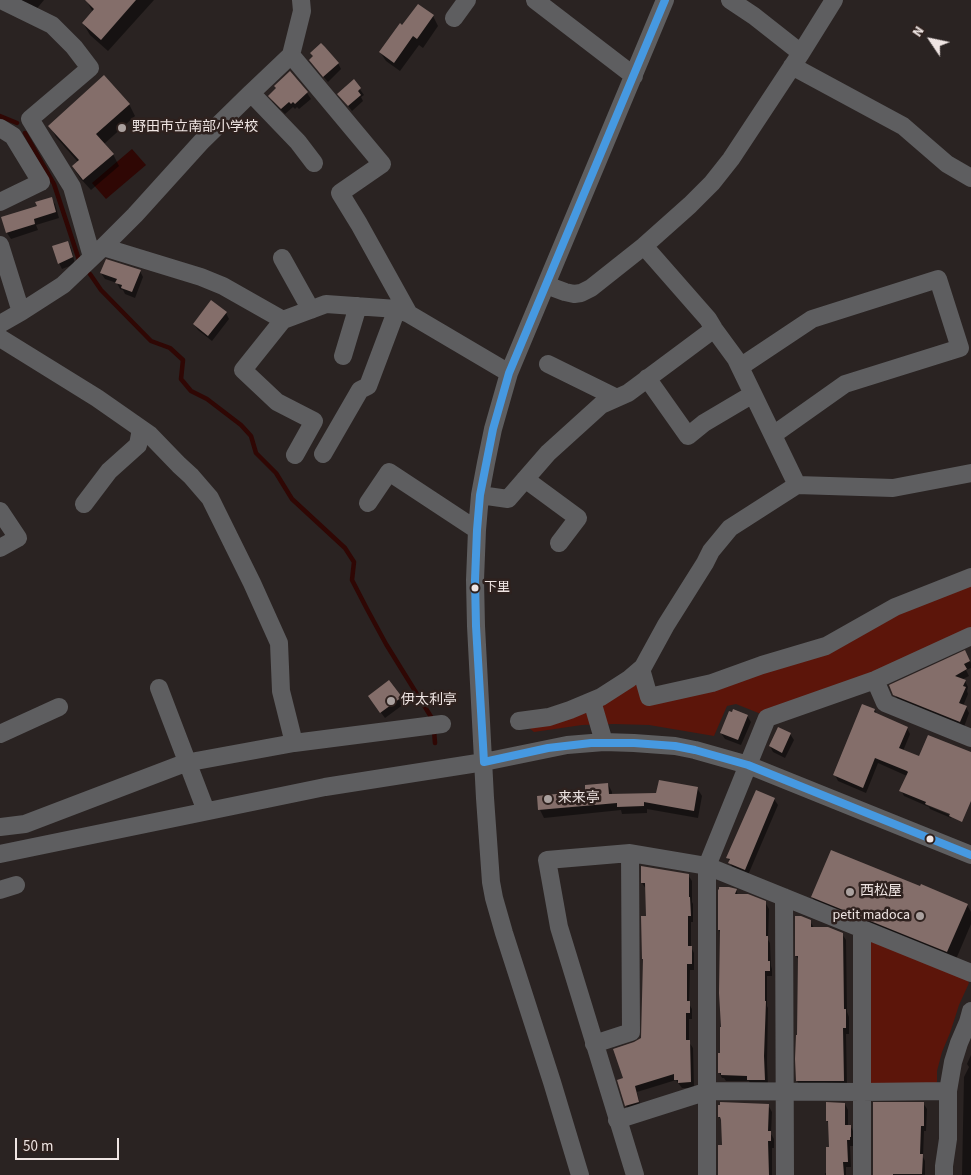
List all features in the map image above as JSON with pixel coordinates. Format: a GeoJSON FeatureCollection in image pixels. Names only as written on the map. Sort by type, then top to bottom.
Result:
{"type":"FeatureCollection","features":[{"type":"Feature","properties":{"kind":"street"},"geometry":{"type":"LineString","coordinates":[[0,202],[41,182],[7,132],[21,130],[90,68],[74,47],[52,24],[1,0]]}},
{"type":"Feature","properties":{"kind":"street"},"geometry":{"type":"LineString","coordinates":[[0,324],[63,285],[135,214],[202,141],[291,56],[302,11],[301,0]]}},
{"type":"Feature","properties":{"kind":"street"},"geometry":{"type":"LineString","coordinates":[[454,18],[467,0]]}},
{"type":"Feature","properties":{"kind":"street"},"geometry":{"type":"LineString","coordinates":[[535,0],[634,76]]}},
{"type":"Feature","properties":{"kind":"street"},"geometry":{"type":"LineString","coordinates":[[580,1175],[494,898],[490,867],[476,626],[477,530],[480,495],[493,429],[509,373],[665,0]]}},
{"type":"Feature","properties":{"kind":"street"},"geometry":{"type":"LineString","coordinates":[[730,0],[754,16],[797,60],[903,126],[947,164],[971,178]]}},
{"type":"Feature","properties":{"kind":"street"},"geometry":{"type":"LineString","coordinates":[[546,285],[574,294],[591,288],[644,246],[690,205],[732,160],[834,0]]}},
{"type":"Feature","properties":{"kind":"street"},"geometry":{"type":"LineString","coordinates":[[291,56],[382,164],[340,193],[359,224],[403,311]]}},
{"type":"Feature","properties":{"kind":"street"},"geometry":{"type":"LineString","coordinates":[[251,93],[298,142],[314,163]]}},
{"type":"Feature","properties":{"kind":"street"},"geometry":{"type":"LineString","coordinates":[[30,120],[72,187],[98,252]]}},
{"type":"Feature","properties":{"kind":"street"},"geometry":{"type":"LineString","coordinates":[[0,245],[21,312]]}},
{"type":"Feature","properties":{"kind":"street"},"geometry":{"type":"LineString","coordinates":[[644,246],[708,319],[736,359],[797,485]]}},
{"type":"Feature","properties":{"kind":"street"},"geometry":{"type":"LineString","coordinates":[[98,252],[201,278],[223,286],[283,320]]}},
{"type":"Feature","properties":{"kind":"street"},"geometry":{"type":"LineString","coordinates":[[282,258],[311,310]]}},
{"type":"Feature","properties":{"kind":"street"},"geometry":{"type":"LineString","coordinates":[[740,367],[812,319],[938,279],[960,348],[845,384],[773,435]]}},
{"type":"Feature","properties":{"kind":"street"},"geometry":{"type":"LineString","coordinates":[[295,455],[314,421],[277,402],[243,370],[283,320],[326,304],[403,311],[509,373]]}},
{"type":"Feature","properties":{"kind":"street"},"geometry":{"type":"LineString","coordinates":[[343,356],[358,306]]}},
{"type":"Feature","properties":{"kind":"street"},"geometry":{"type":"LineString","coordinates":[[323,454],[360,390],[368,386],[403,311]]}},
{"type":"Feature","properties":{"kind":"street"},"geometry":{"type":"LineString","coordinates":[[480,495],[508,499],[548,453],[600,405],[628,393],[714,329]]}},
{"type":"Feature","properties":{"kind":"street"},"geometry":{"type":"LineString","coordinates":[[0,338],[97,398],[150,435],[192,476],[210,498],[279,643],[281,691],[294,742]]}},
{"type":"Feature","properties":{"kind":"street"},"geometry":{"type":"LineString","coordinates":[[548,364],[617,398]]}},
{"type":"Feature","properties":{"kind":"street"},"geometry":{"type":"LineString","coordinates":[[647,378],[688,436],[704,423],[753,394]]}},
{"type":"Feature","properties":{"kind":"street"},"geometry":{"type":"LineString","coordinates":[[84,504],[110,471],[138,445],[141,429]]}},
{"type":"Feature","properties":{"kind":"street"},"geometry":{"type":"LineString","coordinates":[[368,503],[389,472],[477,530]]}},
{"type":"Feature","properties":{"kind":"street"},"geometry":{"type":"LineString","coordinates":[[519,721],[549,717],[592,701],[629,679],[641,669],[711,551],[730,528],[797,485],[893,488],[971,473]]}},
{"type":"Feature","properties":{"kind":"street"},"geometry":{"type":"LineString","coordinates":[[525,479],[578,518],[559,543]]}},
{"type":"Feature","properties":{"kind":"street"},"geometry":{"type":"LineString","coordinates":[[0,511],[18,538],[0,548]]}},
{"type":"Feature","properties":{"kind":"street"},"geometry":{"type":"LineString","coordinates":[[641,669],[649,697],[712,683],[762,665],[826,646],[894,607],[971,576]]}},
{"type":"Feature","properties":{"kind":"street"},"geometry":{"type":"LineString","coordinates":[[707,1175],[708,866],[767,718],[876,680],[971,636]]}},
{"type":"Feature","properties":{"kind":"street"},"geometry":{"type":"LineString","coordinates":[[876,680],[885,703],[971,738]]}},
{"type":"Feature","properties":{"kind":"street"},"geometry":{"type":"LineString","coordinates":[[159,688],[206,811]]}},
{"type":"Feature","properties":{"kind":"street"},"geometry":{"type":"LineString","coordinates":[[592,701],[604,742]]}},
{"type":"Feature","properties":{"kind":"street"},"geometry":{"type":"LineString","coordinates":[[0,734],[59,707]]}},
{"type":"Feature","properties":{"kind":"street"},"geometry":{"type":"LineString","coordinates":[[0,827],[25,824],[188,763],[294,742],[442,724]]}},
{"type":"Feature","properties":{"kind":"street"},"geometry":{"type":"LineString","coordinates":[[0,854],[325,787],[484,762],[548,748],[604,742],[675,746],[748,765],[971,855]]}},
{"type":"Feature","properties":{"kind":"street"},"geometry":{"type":"LineString","coordinates":[[594,1044],[631,1032],[630,853]]}},
{"type":"Feature","properties":{"kind":"street"},"geometry":{"type":"LineString","coordinates":[[635,1175],[559,927],[547,860],[630,853],[708,866],[971,973]]}},
{"type":"Feature","properties":{"kind":"street"},"geometry":{"type":"LineString","coordinates":[[784,897],[785,1175]]}},
{"type":"Feature","properties":{"kind":"street"},"geometry":{"type":"LineString","coordinates":[[862,929],[862,1175]]}},
{"type":"Feature","properties":{"kind":"street"},"geometry":{"type":"LineString","coordinates":[[944,1175],[948,1139],[948,1091],[953,1062],[971,1011]]}},
{"type":"Feature","properties":{"kind":"street"},"geometry":{"type":"LineString","coordinates":[[617,1120],[708,1092],[948,1091]]}},
{"type":"Feature","properties":{"kind":"shaded area"},"geometry":{"type":"Polygon","coordinates":[[[132,149],[146,165],[106,199],[92,183],[132,149]]]}},
{"type":"Feature","properties":{"kind":"shaded area"},"geometry":{"type":"Polygon","coordinates":[[[971,580],[971,628],[882,669],[761,714],[736,704],[727,706],[714,736],[649,725],[614,724],[582,725],[534,732],[524,724],[634,679],[646,701],[711,687],[971,580]]]}},
{"type":"Feature","properties":{"kind":"shaded area"},"geometry":{"type":"Polygon","coordinates":[[[874,940],[966,978],[969,983],[942,1052],[937,1071],[937,1082],[932,1086],[873,1087],[868,1083],[869,943],[874,940]]]}},
{"type":"Feature","properties":{"kind":"building"},"geometry":{"type":"Polygon","coordinates":[[[85,0],[136,0],[101,40],[82,23],[94,9],[85,0]]]}},
{"type":"Feature","properties":{"kind":"building"},"geometry":{"type":"Polygon","coordinates":[[[418,4],[434,15],[417,39],[413,36],[394,63],[379,52],[400,23],[402,25],[418,4]]]}},
{"type":"Feature","properties":{"kind":"building"},"geometry":{"type":"Polygon","coordinates":[[[321,43],[339,63],[323,77],[309,60],[313,56],[310,53],[321,43]]]}},
{"type":"Feature","properties":{"kind":"building"},"geometry":{"type":"Polygon","coordinates":[[[290,71],[308,92],[295,104],[289,102],[281,109],[268,96],[276,88],[274,86],[290,71]]]}},
{"type":"Feature","properties":{"kind":"building"},"geometry":{"type":"Polygon","coordinates":[[[104,75],[130,104],[96,134],[114,154],[83,180],[72,166],[79,160],[48,126],[104,75]]]}},
{"type":"Feature","properties":{"kind":"building"},"geometry":{"type":"Polygon","coordinates":[[[354,79],[361,88],[358,91],[361,95],[348,106],[337,94],[354,79]]]}},
{"type":"Feature","properties":{"kind":"building"},"geometry":{"type":"Polygon","coordinates":[[[52,197],[56,212],[34,219],[35,224],[6,233],[1,217],[37,206],[35,202],[52,197]]]}},
{"type":"Feature","properties":{"kind":"building"},"geometry":{"type":"Polygon","coordinates":[[[68,241],[73,257],[58,264],[52,246],[68,241]]]}},
{"type":"Feature","properties":{"kind":"building"},"geometry":{"type":"Polygon","coordinates":[[[106,259],[141,270],[132,292],[121,288],[122,285],[115,283],[117,279],[100,273],[106,259]]]}},
{"type":"Feature","properties":{"kind":"building"},"geometry":{"type":"Polygon","coordinates":[[[211,300],[227,312],[208,336],[193,324],[211,300]]]}},
{"type":"Feature","properties":{"kind":"building"},"geometry":{"type":"Polygon","coordinates":[[[965,650],[970,661],[964,664],[967,669],[955,676],[966,680],[963,686],[966,687],[959,703],[967,706],[960,722],[893,695],[889,685],[965,650]]]}},
{"type":"Feature","properties":{"kind":"building"},"geometry":{"type":"Polygon","coordinates":[[[389,680],[402,697],[380,713],[368,696],[389,680]]]}},
{"type":"Feature","properties":{"kind":"building"},"geometry":{"type":"Polygon","coordinates":[[[862,704],[875,709],[874,712],[908,727],[899,748],[919,756],[928,735],[971,752],[971,801],[962,822],[949,816],[950,814],[925,804],[926,802],[899,791],[908,772],[875,758],[863,788],[833,775],[862,704]]]}},
{"type":"Feature","properties":{"kind":"building"},"geometry":{"type":"Polygon","coordinates":[[[733,709],[748,715],[738,740],[720,733],[729,711],[732,712],[733,709]]]}},
{"type":"Feature","properties":{"kind":"building"},"geometry":{"type":"Polygon","coordinates":[[[778,727],[791,733],[782,753],[769,746],[778,727]]]}},
{"type":"Feature","properties":{"kind":"building"},"geometry":{"type":"Polygon","coordinates":[[[659,780],[698,787],[694,811],[644,802],[644,806],[617,807],[617,803],[538,810],[537,796],[585,791],[585,785],[608,783],[609,794],[656,793],[659,780]]]}},
{"type":"Feature","properties":{"kind":"building"},"geometry":{"type":"Polygon","coordinates":[[[756,790],[775,798],[745,870],[728,863],[730,859],[726,858],[756,790]]]}},
{"type":"Feature","properties":{"kind":"building"},"geometry":{"type":"Polygon","coordinates":[[[831,850],[968,904],[947,952],[811,897],[831,850]]]}},
{"type":"Feature","properties":{"kind":"building"},"geometry":{"type":"Polygon","coordinates":[[[641,866],[689,874],[691,916],[688,916],[688,946],[692,946],[692,964],[687,964],[687,1001],[690,1001],[690,1013],[686,1013],[686,1040],[690,1040],[691,1082],[678,1083],[678,1080],[674,1080],[674,1074],[635,1086],[639,1102],[625,1106],[617,1080],[623,1078],[613,1049],[641,1038],[643,959],[641,916],[646,916],[645,883],[641,883],[641,866]]]}},
{"type":"Feature","properties":{"kind":"building"},"geometry":{"type":"Polygon","coordinates":[[[719,887],[737,889],[735,894],[748,894],[766,901],[766,936],[768,936],[770,971],[765,971],[765,1080],[747,1080],[747,1076],[721,1075],[721,1073],[718,1073],[721,1027],[719,993],[720,930],[718,930],[719,887]]]}},
{"type":"Feature","properties":{"kind":"building"},"geometry":{"type":"Polygon","coordinates":[[[795,916],[811,920],[811,927],[828,927],[843,933],[844,1009],[846,1009],[846,1028],[843,1028],[844,1081],[796,1081],[798,956],[795,956],[795,916]]]}},
{"type":"Feature","properties":{"kind":"building"},"geometry":{"type":"Polygon","coordinates":[[[720,1102],[769,1104],[768,1131],[771,1131],[771,1141],[768,1141],[769,1175],[718,1175],[718,1145],[722,1145],[721,1120],[718,1117],[718,1105],[720,1105],[720,1102]]]}},
{"type":"Feature","properties":{"kind":"building"},"geometry":{"type":"Polygon","coordinates":[[[826,1102],[845,1103],[845,1125],[851,1125],[851,1137],[850,1140],[847,1140],[848,1162],[843,1162],[844,1175],[826,1175],[826,1147],[829,1147],[826,1102]]]}},
{"type":"Feature","properties":{"kind":"building"},"geometry":{"type":"Polygon","coordinates":[[[873,1102],[924,1102],[924,1126],[921,1126],[920,1154],[923,1154],[922,1174],[873,1175],[873,1102]]]}},
{"type":"Feature","properties":{"kind":"waterway"},"geometry":{"type":"LineString","coordinates":[[0,116],[17,123]]}},
{"type":"Feature","properties":{"kind":"waterway"},"geometry":{"type":"LineString","coordinates":[[25,133],[54,184],[79,260]]}},
{"type":"Feature","properties":{"kind":"waterway"},"geometry":{"type":"LineString","coordinates":[[90,274],[101,290],[151,341],[170,348],[183,360],[181,379],[191,391],[207,399],[241,425],[251,436],[256,453],[276,473],[292,499],[345,548],[354,562],[352,580],[386,644],[433,720]]}},
{"type":"Feature","properties":{"kind":"waterway"},"geometry":{"type":"LineString","coordinates":[[434,730],[435,743]]}},
{"type":"Feature","properties":{"kind":"transit line"},"geometry":{"type":"LineString","coordinates":[[665,0],[509,373],[493,429],[480,495],[475,580],[484,762],[548,748],[591,743],[634,743],[675,746],[748,765],[971,855]]}},
{"type":"Feature","properties":{"kind":"place","name":"野田市立南部小学校"},"geometry":{"type":"Point","coordinates":[122,128]}},
{"type":"Feature","properties":{"kind":"place","name":"下里"},"geometry":{"type":"Point","coordinates":[475,588]}},
{"type":"Feature","properties":{"kind":"place","name":"伊太利亭"},"geometry":{"type":"Point","coordinates":[391,701]}},
{"type":"Feature","properties":{"kind":"place","name":"来来亭"},"geometry":{"type":"Point","coordinates":[548,799]}},
{"type":"Feature","properties":{"kind":"place","name":"西松屋"},"geometry":{"type":"Point","coordinates":[850,892]}},
{"type":"Feature","properties":{"kind":"place","name":"petit madoca"},"geometry":{"type":"Point","coordinates":[920,916]}}]}
